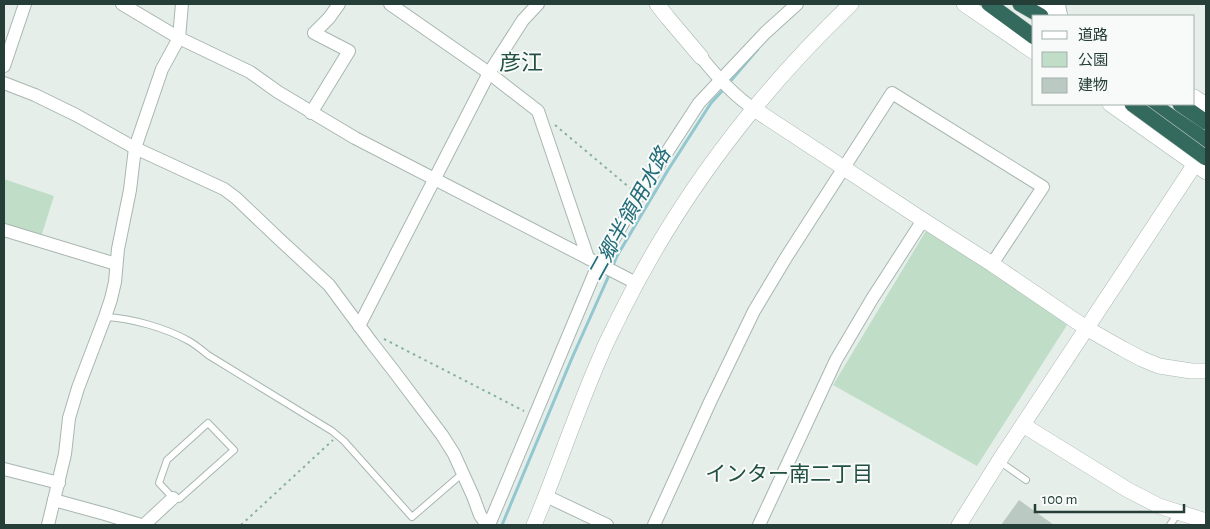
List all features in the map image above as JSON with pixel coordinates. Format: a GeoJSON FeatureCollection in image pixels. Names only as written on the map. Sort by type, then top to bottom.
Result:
{"type":"FeatureCollection","features":[{"type":"Feature","properties":{"kind":"highway"},"geometry":{"type":"LineString","coordinates":[[989,4],[1032,36]]}},
{"type":"Feature","properties":{"kind":"highway"},"geometry":{"type":"LineString","coordinates":[[993,4],[1032,28]]}},
{"type":"Feature","properties":{"kind":"highway"},"geometry":{"type":"LineString","coordinates":[[1020,4],[1038,15]]}},
{"type":"Feature","properties":{"kind":"highway"},"geometry":{"type":"LineString","coordinates":[[1133,105],[1202,164]]}},
{"type":"Feature","properties":{"kind":"highway"},"geometry":{"type":"LineString","coordinates":[[1154,105],[1206,140]]}},
{"type":"Feature","properties":{"kind":"highway"},"geometry":{"type":"LineString","coordinates":[[1188,105],[1206,120]]}},
{"type":"Feature","properties":{"kind":"street"},"geometry":{"type":"LineString","coordinates":[[4,66],[25,4]]}},
{"type":"Feature","properties":{"kind":"street"},"geometry":{"type":"LineString","coordinates":[[122,4],[179,38],[250,72],[311,113],[355,138],[630,280]]}},
{"type":"Feature","properties":{"kind":"street"},"geometry":{"type":"LineString","coordinates":[[48,525],[66,454],[69,418],[78,388],[105,317],[115,282],[118,249],[130,190],[135,148],[162,69],[179,38],[182,4]]}},
{"type":"Feature","properties":{"kind":"street"},"geometry":{"type":"LineString","coordinates":[[311,113],[349,51],[314,33],[329,18],[339,4]]}},
{"type":"Feature","properties":{"kind":"street"},"geometry":{"type":"LineString","coordinates":[[390,4],[490,73],[538,110],[593,261]]}},
{"type":"Feature","properties":{"kind":"street"},"geometry":{"type":"LineString","coordinates":[[359,326],[490,73],[523,20],[538,4]]}},
{"type":"Feature","properties":{"kind":"street"},"geometry":{"type":"LineString","coordinates":[[657,4],[720,81],[754,109],[992,264],[1086,328],[1142,360],[1171,368],[1206,371]]}},
{"type":"Feature","properties":{"kind":"street"},"geometry":{"type":"LineString","coordinates":[[4,83],[35,95],[76,115],[135,148],[230,192],[330,285],[434,424],[454,454],[480,515],[488,525],[534,416],[593,261],[699,103],[765,32],[797,4]]}},
{"type":"Feature","properties":{"kind":"street"},"geometry":{"type":"LineString","coordinates":[[534,525],[630,280],[697,182],[754,109],[804,52],[851,4]]}},
{"type":"Feature","properties":{"kind":"street"},"geometry":{"type":"LineString","coordinates":[[964,4],[1032,51]]}},
{"type":"Feature","properties":{"kind":"street"},"geometry":{"type":"LineString","coordinates":[[1040,4],[1059,15]]}},
{"type":"Feature","properties":{"kind":"street"},"geometry":{"type":"LineString","coordinates":[[654,525],[754,311],[787,256],[892,93],[1043,187],[992,264]]}},
{"type":"Feature","properties":{"kind":"street"},"geometry":{"type":"LineString","coordinates":[[1112,105],[1202,164]]}},
{"type":"Feature","properties":{"kind":"street"},"geometry":{"type":"LineString","coordinates":[[959,525],[1086,328],[1202,164],[1196,141],[1145,105]]}},
{"type":"Feature","properties":{"kind":"street"},"geometry":{"type":"LineString","coordinates":[[759,525],[836,360],[872,299],[923,220]]}},
{"type":"Feature","properties":{"kind":"street"},"geometry":{"type":"LineString","coordinates":[[4,230],[116,264]]}},
{"type":"Feature","properties":{"kind":"street"},"geometry":{"type":"LineString","coordinates":[[1023,425],[1128,490],[1160,506],[1174,519],[1206,521]]}},
{"type":"Feature","properties":{"kind":"street"},"geometry":{"type":"LineString","coordinates":[[4,469],[58,483]]}},
{"type":"Feature","properties":{"kind":"street"},"geometry":{"type":"LineString","coordinates":[[546,496],[607,525]]}},
{"type":"Feature","properties":{"kind":"street"},"geometry":{"type":"LineString","coordinates":[[54,500],[142,525],[173,498]]}},
{"type":"Feature","properties":{"kind":"lane"},"geometry":{"type":"LineString","coordinates":[[105,317],[122,318],[160,328],[189,341],[208,355],[338,436],[412,517],[463,473]]}},
{"type":"Feature","properties":{"kind":"lane"},"geometry":{"type":"LineString","coordinates":[[208,423],[234,450],[179,499],[173,498],[159,483],[168,460],[208,423]]}},
{"type":"Feature","properties":{"kind":"lane"},"geometry":{"type":"LineString","coordinates":[[999,462],[1026,480]]}},
{"type":"Feature","properties":{"kind":"path"},"geometry":{"type":"LineString","coordinates":[[538,110],[639,195]]}},
{"type":"Feature","properties":{"kind":"path"},"geometry":{"type":"LineString","coordinates":[[377,335],[534,416]]}},
{"type":"Feature","properties":{"kind":"path"},"geometry":{"type":"LineString","coordinates":[[241,525],[338,436]]}},
{"type":"Feature","properties":{"kind":"green space"},"geometry":{"type":"Polygon","coordinates":[[[4,179],[54,196],[41,237],[4,225],[4,179]]]}},
{"type":"Feature","properties":{"kind":"green space"},"geometry":{"type":"Polygon","coordinates":[[[927,229],[1069,322],[977,466],[833,385],[927,229]]]}},
{"type":"Feature","properties":{"kind":"building"},"geometry":{"type":"Polygon","coordinates":[[[1019,500],[1054,525],[1001,525],[1019,500]]]}},
{"type":"Feature","properties":{"kind":"waterway","name":"二郷半領用水路"},"geometry":{"type":"LineString","coordinates":[[728,84],[758,49]]}},
{"type":"Feature","properties":{"kind":"waterway","name":"二郷半領用水路"},"geometry":{"type":"LineString","coordinates":[[612,268],[617,256],[668,170],[711,103],[724,89]]}},
{"type":"Feature","properties":{"kind":"waterway","name":"二郷半領用水路"},"geometry":{"type":"LineString","coordinates":[[502,525],[610,273]]}},
{"type":"Feature","properties":{"kind":"district","name":"彦江"},"geometry":{"type":"Point","coordinates":[521,62]}},
{"type":"Feature","properties":{"kind":"district","name":"インター南二丁目"},"geometry":{"type":"Point","coordinates":[789,474]}}]}
